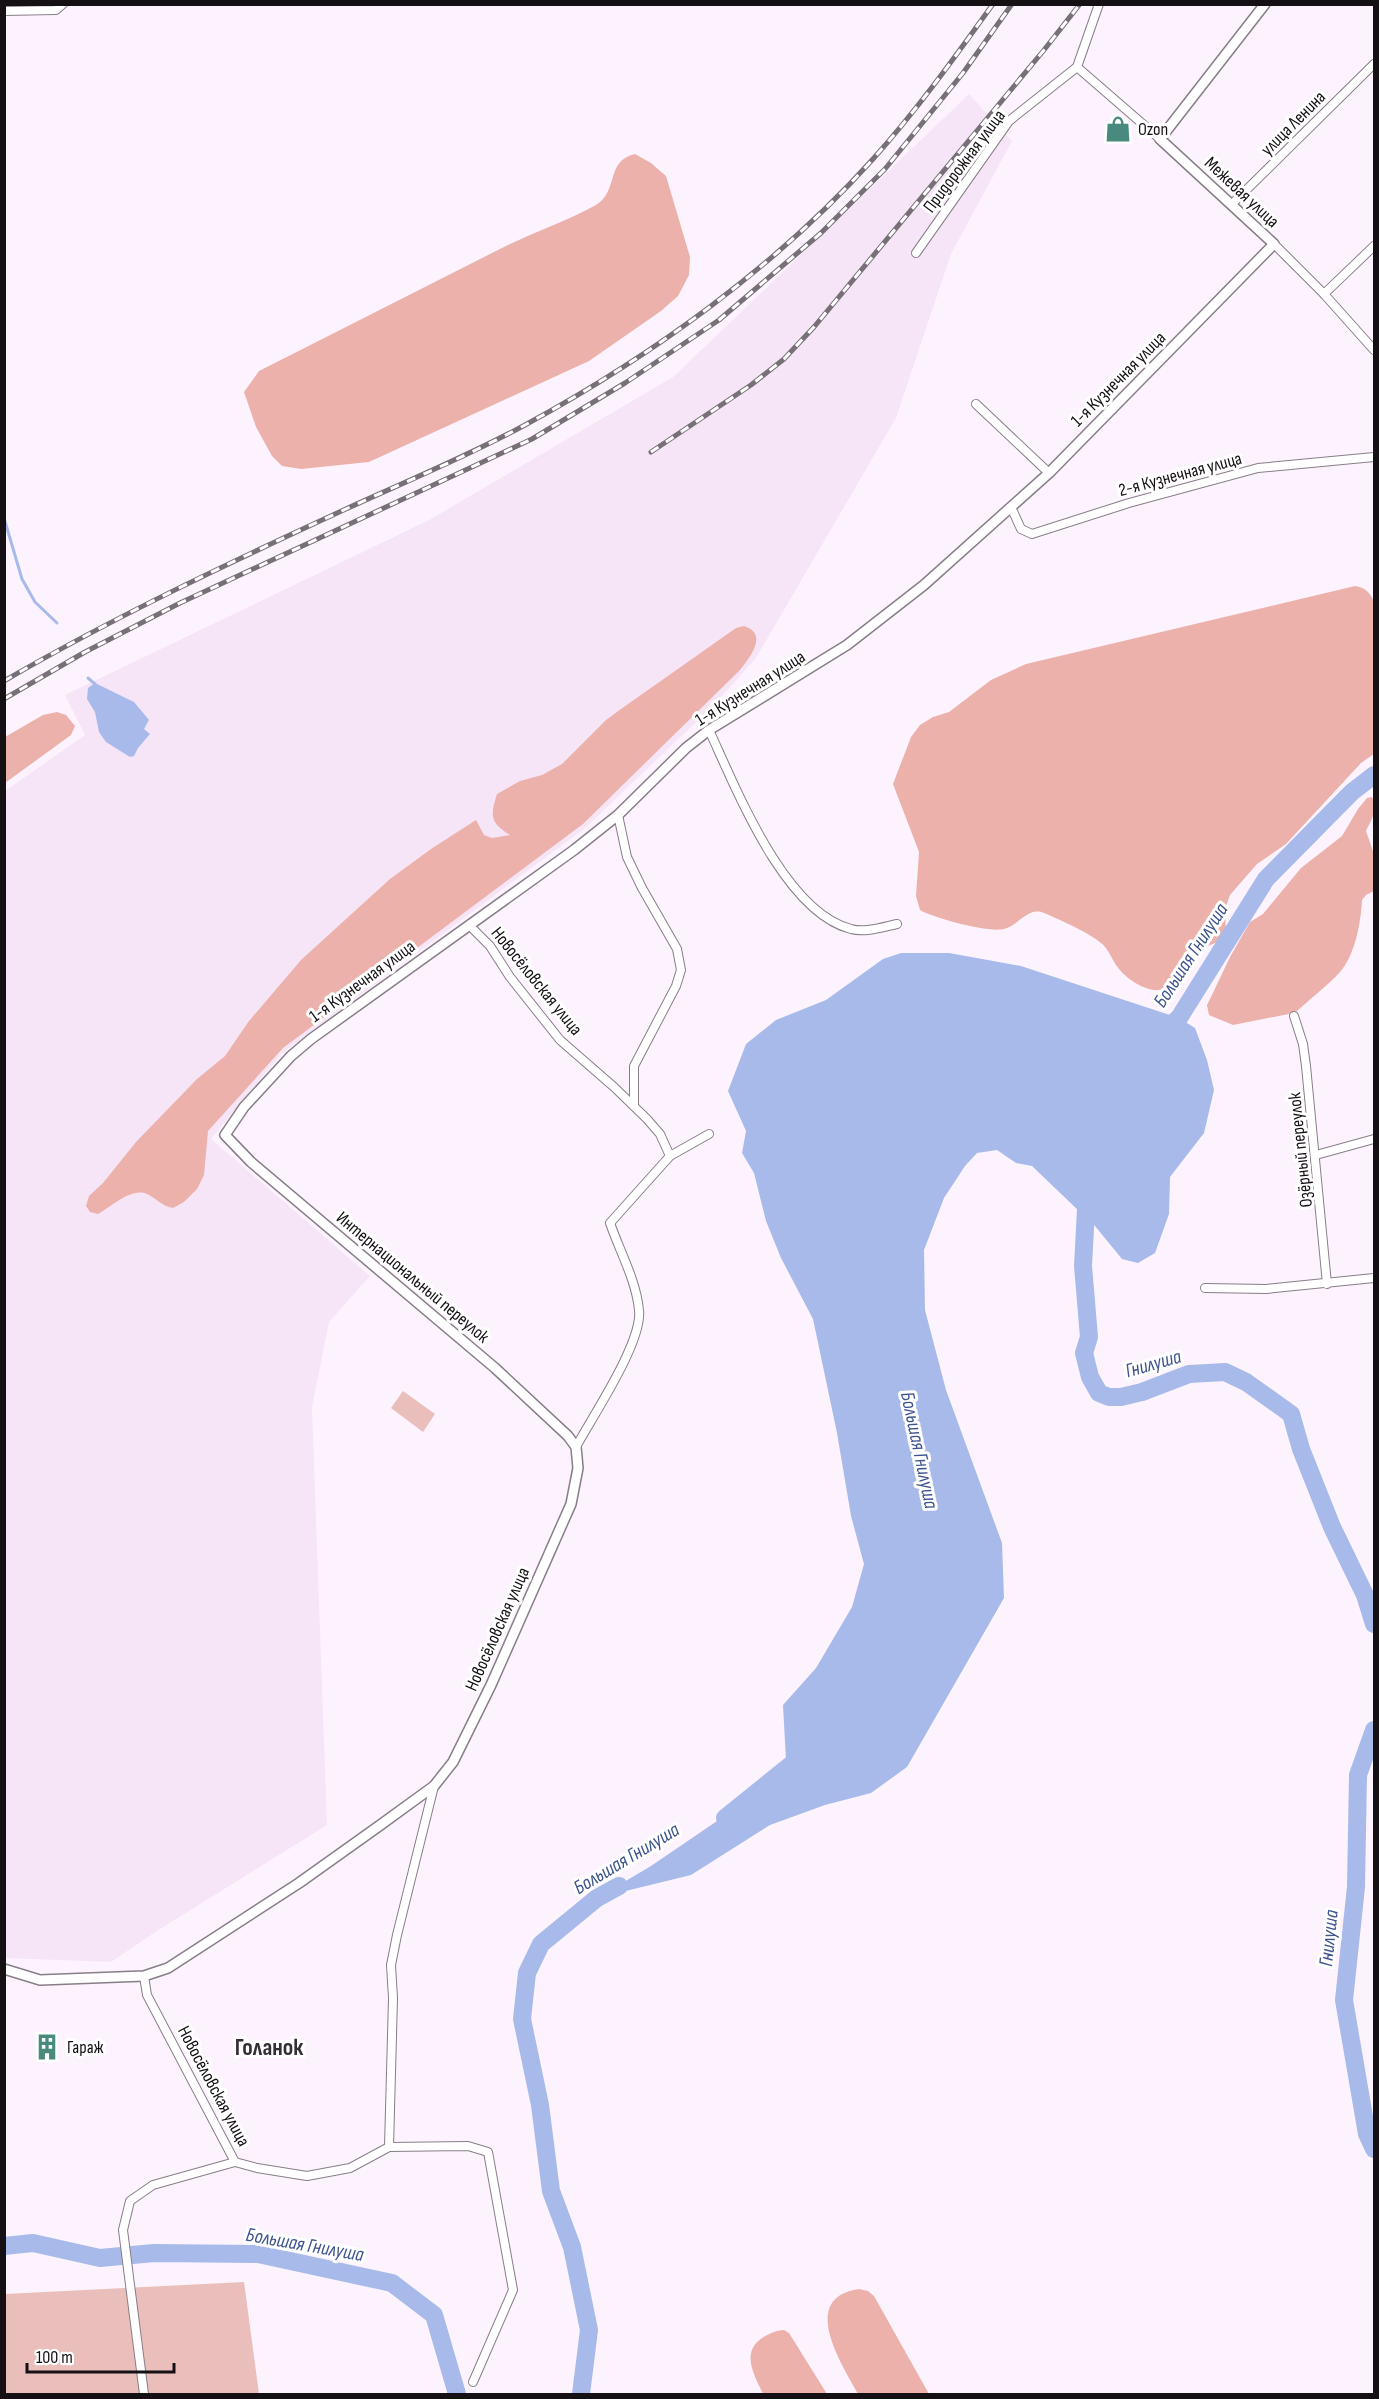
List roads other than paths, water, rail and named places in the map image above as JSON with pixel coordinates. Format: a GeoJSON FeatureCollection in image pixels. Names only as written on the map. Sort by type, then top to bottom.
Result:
{"type":"FeatureCollection","features":[{"type":"Feature","properties":{"kind":"street"},"geometry":{"type":"LineString","coordinates":[[4,11],[56,9],[63,4]]}},
{"type":"Feature","properties":{"kind":"street"},"geometry":{"type":"LineString","coordinates":[[1077,67],[1099,4]]}},
{"type":"Feature","properties":{"kind":"street"},"geometry":{"type":"LineString","coordinates":[[1160,140],[1265,4]]}},
{"type":"Feature","properties":{"kind":"street","name":"улица Ленина"},"geometry":{"type":"LineString","coordinates":[[1232,204],[1374,64]]}},
{"type":"Feature","properties":{"kind":"street","name":"Межевая улица"},"geometry":{"type":"LineString","coordinates":[[1077,67],[1274,244],[1324,294],[1374,350]]}},
{"type":"Feature","properties":{"kind":"street","name":"Придорожная улица"},"geometry":{"type":"LineString","coordinates":[[916,253],[1009,121],[1077,67]]}},
{"type":"Feature","properties":{"kind":"street","name":"1-я Кузнечная улица"},"geometry":{"type":"LineString","coordinates":[[225,1135],[244,1107],[304,1044],[574,850],[618,815],[686,748],[709,730],[847,645],[924,585],[1049,473],[1274,244]]}},
{"type":"Feature","properties":{"kind":"street"},"geometry":{"type":"LineString","coordinates":[[1324,294],[1374,246]]}},
{"type":"Feature","properties":{"kind":"street"},"geometry":{"type":"LineString","coordinates":[[976,404],[1049,473]]}},
{"type":"Feature","properties":{"kind":"street","name":"2-я Кузнечная улица"},"geometry":{"type":"LineString","coordinates":[[1011,507],[1021,529],[1032,534],[1129,503],[1258,468],[1374,457]]}},
{"type":"Feature","properties":{"kind":"street"},"geometry":{"type":"LineString","coordinates":[[709,730],[774,863],[799,892],[819,912],[852,929],[866,930],[897,924]]}},
{"type":"Feature","properties":{"kind":"street"},"geometry":{"type":"LineString","coordinates":[[618,815],[627,857],[677,949],[681,970],[676,986],[634,1066],[634,1106]]}},
{"type":"Feature","properties":{"kind":"street","name":"Новосёловская улица"},"geometry":{"type":"LineString","coordinates":[[468,925],[490,946],[510,977],[560,1040],[634,1106],[660,1134],[670,1156]]}},
{"type":"Feature","properties":{"kind":"street","name":"Озёрный переулок"},"geometry":{"type":"LineString","coordinates":[[1294,1016],[1303,1044],[1317,1155],[1327,1284]]}},
{"type":"Feature","properties":{"kind":"street","name":"Новосёловская улица"},"geometry":{"type":"LineString","coordinates":[[389,2147],[393,1998],[391,1965],[396,1935],[434,1786],[453,1762],[491,1685],[571,1503],[578,1468],[576,1447],[631,1347],[640,1313],[636,1288],[610,1223],[670,1156],[709,1134]]}},
{"type":"Feature","properties":{"kind":"street","name":"Интернациональный переулок"},"geometry":{"type":"LineString","coordinates":[[225,1135],[269,1178],[535,1402],[576,1447]]}},
{"type":"Feature","properties":{"kind":"street"},"geometry":{"type":"LineString","coordinates":[[1317,1155],[1374,1139]]}},
{"type":"Feature","properties":{"kind":"street"},"geometry":{"type":"LineString","coordinates":[[1205,1288],[1266,1289],[1374,1278]]}},
{"type":"Feature","properties":{"kind":"street"},"geometry":{"type":"LineString","coordinates":[[4,1969],[40,1980],[144,1976],[168,1968],[290,1889],[434,1786]]}},
{"type":"Feature","properties":{"kind":"street","name":"Новосёловская улица"},"geometry":{"type":"LineString","coordinates":[[144,1976],[147,1995],[235,2162],[307,2176],[350,2168],[389,2147],[468,2146],[488,2152],[513,2290],[473,2382]]}},
{"type":"Feature","properties":{"kind":"street"},"geometry":{"type":"LineString","coordinates":[[144,2394],[123,2230],[130,2201],[153,2186],[235,2162]]}},
{"type":"Feature","properties":{"kind":"water"},"geometry":{"type":"Polygon","coordinates":[[[95,683],[134,702],[149,720],[144,729],[150,734],[134,756],[130,757],[106,742],[99,732],[95,712],[87,699],[88,688],[95,683]]]}},
{"type":"Feature","properties":{"kind":"water"},"geometry":{"type":"Polygon","coordinates":[[[901,953],[949,953],[1021,966],[1179,1018],[1195,1028],[1207,1060],[1214,1090],[1204,1133],[1170,1177],[1169,1214],[1155,1253],[1138,1263],[1122,1259],[1086,1215],[1080,1212],[1032,1166],[1016,1163],[997,1150],[977,1153],[965,1166],[944,1198],[924,1250],[925,1310],[946,1390],[1002,1543],[1004,1598],[907,1767],[871,1793],[825,1805],[770,1825],[691,1875],[597,1898],[651,1866],[767,1787],[786,1760],[783,1705],[816,1668],[852,1607],[864,1564],[851,1516],[837,1433],[813,1319],[781,1258],[766,1221],[754,1173],[742,1153],[746,1131],[728,1091],[746,1044],[776,1020],[826,1000],[883,959],[901,953]]]}},
{"type":"Feature","properties":{"kind":"waterway"},"geometry":{"type":"LineString","coordinates":[[4,518],[22,579],[35,602],[57,623]]}},
{"type":"Feature","properties":{"kind":"waterway"},"geometry":{"type":"LineString","coordinates":[[88,678],[95,684]]}},
{"type":"Feature","properties":{"kind":"waterway","name":"Большая Гнилуша"},"geometry":{"type":"LineString","coordinates":[[1160,1034],[1179,1018],[1266,879],[1352,792],[1374,775]]}},
{"type":"Feature","properties":{"kind":"waterway","name":"Гнилуша"},"geometry":{"type":"LineString","coordinates":[[1087,1190],[1083,1266],[1089,1337],[1084,1353],[1090,1377],[1099,1393],[1109,1397],[1121,1397],[1142,1392],[1189,1374],[1225,1372],[1246,1382],[1291,1414],[1301,1449],[1332,1527],[1365,1595],[1374,1624]]}},
{"type":"Feature","properties":{"kind":"waterway","name":"Гнилуша"},"geometry":{"type":"LineString","coordinates":[[1374,1730],[1358,1775],[1356,1887],[1344,2000],[1367,2134],[1374,2149]]}},
{"type":"Feature","properties":{"kind":"waterway","name":"Большая Гнилуша"},"geometry":{"type":"LineString","coordinates":[[725,1818],[792,1764]]}},
{"type":"Feature","properties":{"kind":"waterway","name":"Большая Гнилуша"},"geometry":{"type":"LineString","coordinates":[[581,2394],[589,2330],[572,2247],[551,2191],[540,2105],[522,2019],[527,1973],[541,1944],[597,1898],[619,1886]]}},
{"type":"Feature","properties":{"kind":"waterway","name":"Большая Гнилуша"},"geometry":{"type":"LineString","coordinates":[[4,2246],[33,2243],[100,2258],[154,2253],[258,2254],[392,2283],[434,2315],[457,2394]]}},
{"type":"Feature","properties":{"kind":"railway"},"geometry":{"type":"LineString","coordinates":[[4,681],[174,590],[304,528],[460,458],[525,425],[666,339],[754,272],[836,198],[905,122],[993,4]]}},
{"type":"Feature","properties":{"kind":"railway"},"geometry":{"type":"LineString","coordinates":[[4,699],[85,652],[180,603],[532,439],[625,383],[719,320],[821,233],[885,169],[963,73],[1012,4]]}},
{"type":"Feature","properties":{"kind":"railway"},"geometry":{"type":"LineString","coordinates":[[651,452],[751,385],[784,359],[814,327],[1080,4]]}},
{"type":"Feature","properties":{"kind":"place","name":"Ozon"},"geometry":{"type":"Point","coordinates":[1118,129]}},
{"type":"Feature","properties":{"kind":"place","name":"Гараж"},"geometry":{"type":"Point","coordinates":[47,2047]}},
{"type":"Feature","properties":{"kind":"district","name":"Голанок"},"geometry":{"type":"Point","coordinates":[269,2047]}}]}
